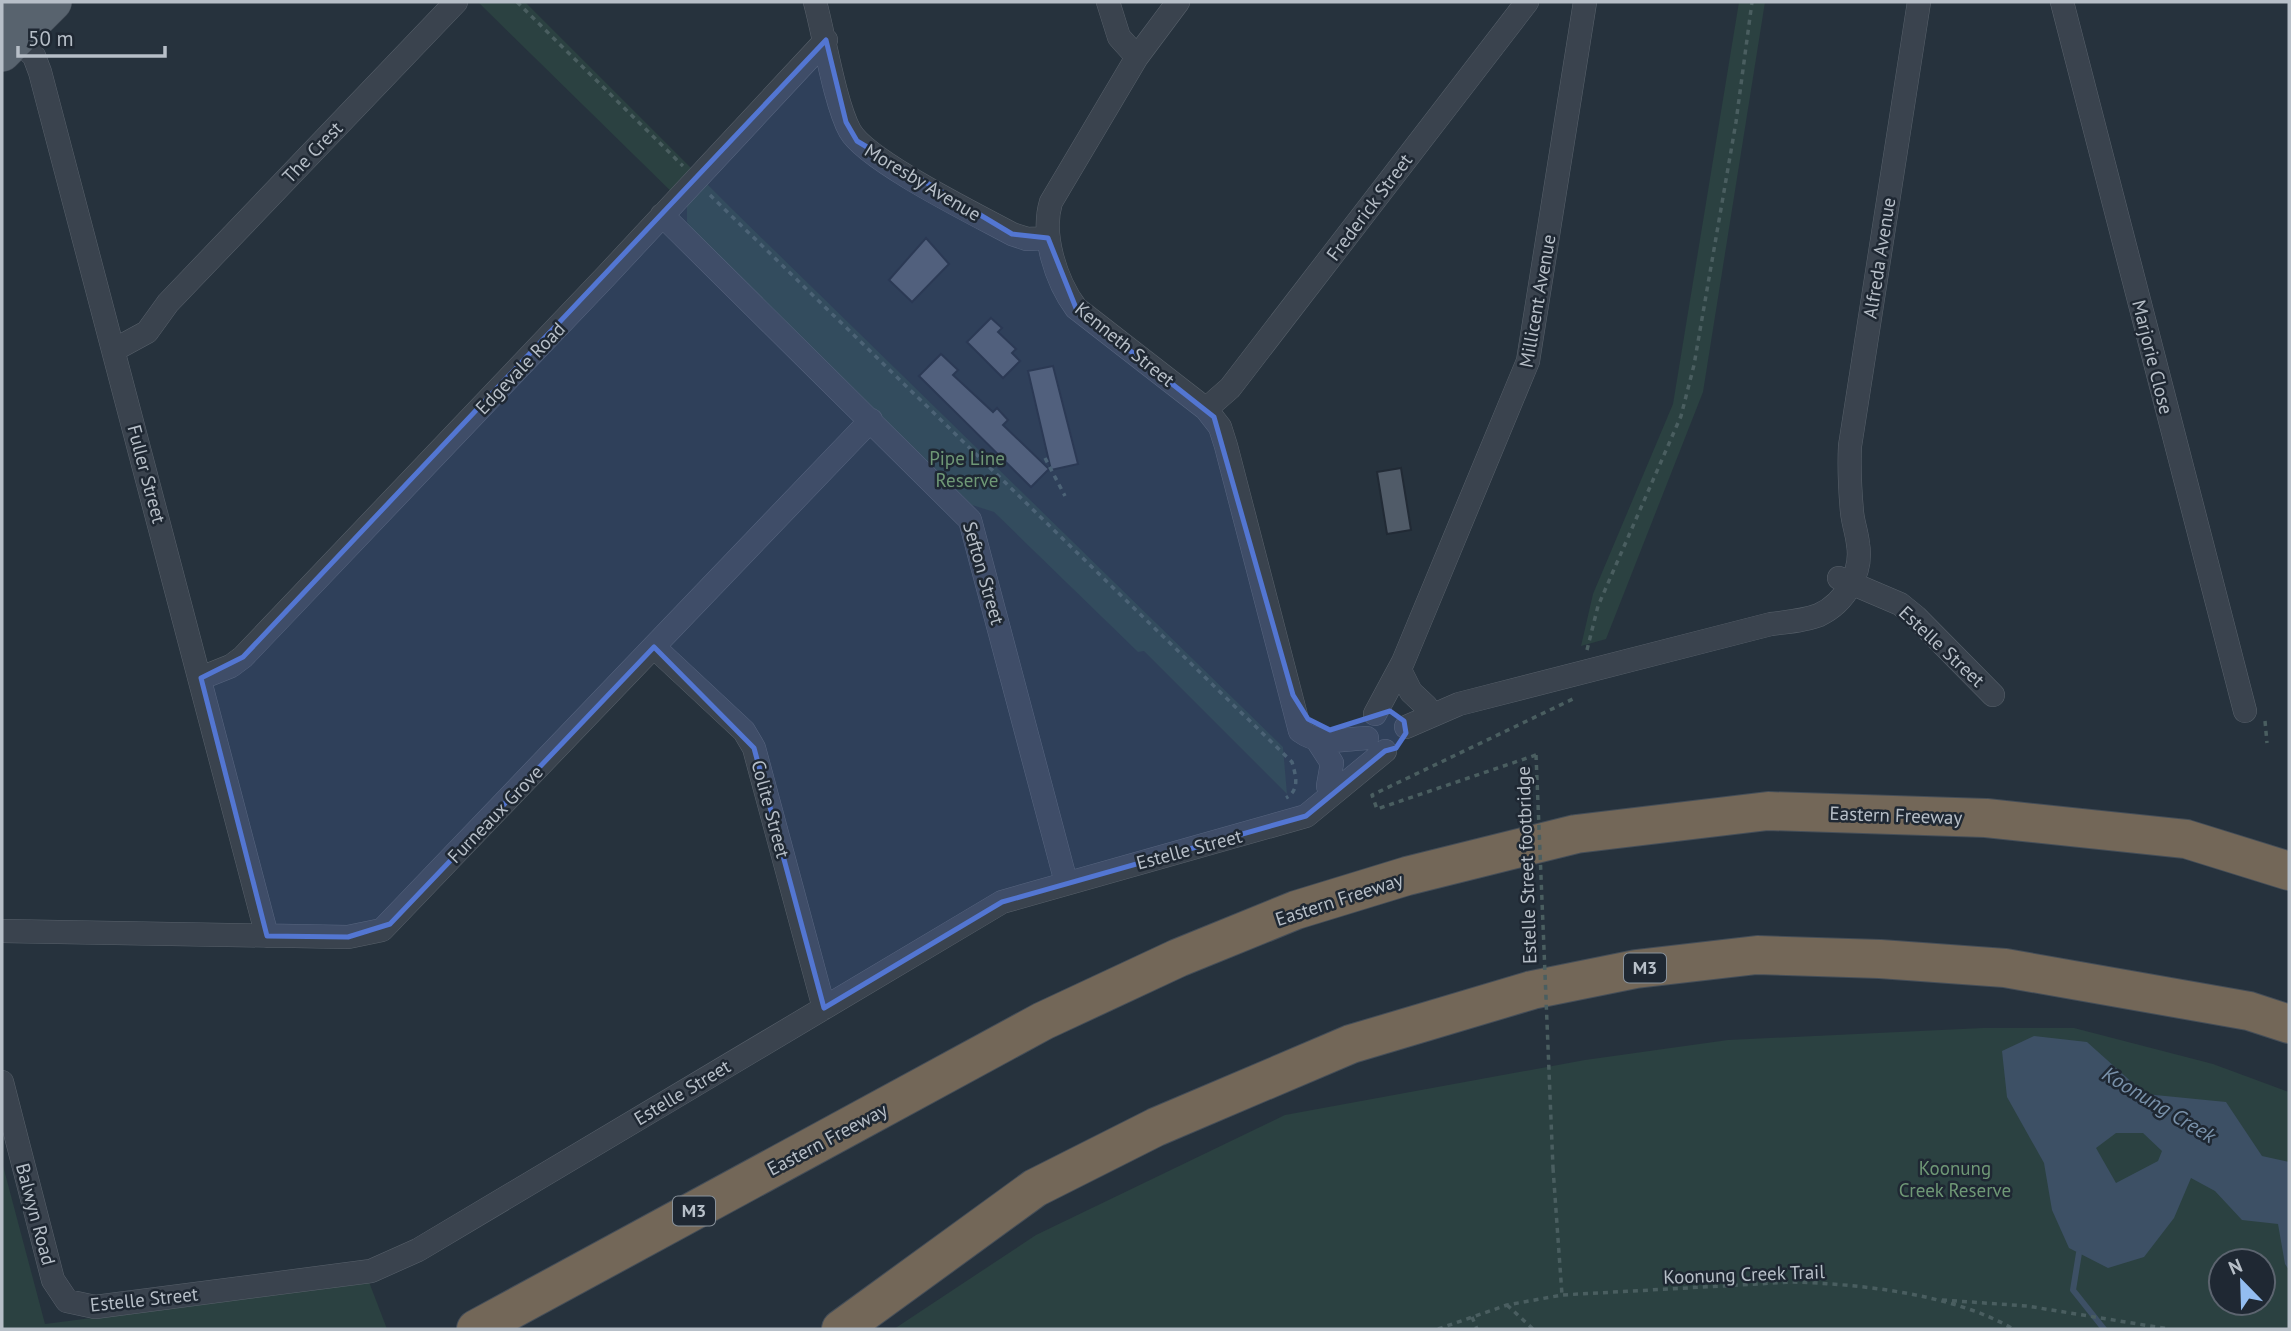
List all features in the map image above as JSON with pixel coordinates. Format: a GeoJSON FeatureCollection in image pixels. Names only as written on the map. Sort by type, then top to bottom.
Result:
{"type":"FeatureCollection","features":[{"type":"Feature","properties":{"kind":"highway","name":"Eastern Freeway"},"geometry":{"type":"LineString","coordinates":[[476,1329],[1043,1021],[1178,958],[1296,910],[1433,870],[1576,834],[1768,811],[1986,818],[2186,839],[2289,870]]}},
{"type":"Feature","properties":{"kind":"highway","name":"M3"},"geometry":{"type":"LineString","coordinates":[[841,1329],[1035,1188],[1156,1127],[1352,1044],[1532,990],[1636,969],[1757,955],[1880,958],[2005,968],[2249,1011],[2289,1024]]}},
{"type":"Feature","properties":{"kind":"main road"},"geometry":{"type":"LineString","coordinates":[[5,33],[12,2]]}},
{"type":"Feature","properties":{"kind":"main road"},"geometry":{"type":"LineString","coordinates":[[5,33],[53,2]]}},
{"type":"Feature","properties":{"kind":"street","name":"The Crest"},"geometry":{"type":"LineString","coordinates":[[112,342],[147,332],[168,303],[456,2]]}},
{"type":"Feature","properties":{"kind":"street","name":"Moresby Avenue"},"geometry":{"type":"LineString","coordinates":[[816,2],[846,122],[857,141],[868,151],[1012,234],[1027,239],[1048,238]]}},
{"type":"Feature","properties":{"kind":"street"},"geometry":{"type":"LineString","coordinates":[[1108,2],[1119,37],[1137,57]]}},
{"type":"Feature","properties":{"kind":"street","name":"Kenneth Street"},"geometry":{"type":"LineString","coordinates":[[1178,2],[1137,57],[1057,190],[1048,213],[1048,238],[1063,287],[1076,308],[1206,409],[1224,436],[1293,695],[1294,713],[1300,730],[1317,740]]}},
{"type":"Feature","properties":{"kind":"street","name":"Frederick Street"},"geometry":{"type":"LineString","coordinates":[[1206,409],[1230,388],[1527,2]]}},
{"type":"Feature","properties":{"kind":"street","name":"Millicent Avenue"},"geometry":{"type":"LineString","coordinates":[[1383,727],[1402,667],[1528,361],[1585,2]]}},
{"type":"Feature","properties":{"kind":"street","name":"Alfreda Avenue"},"geometry":{"type":"LineString","coordinates":[[1844,580],[1852,515],[1850,446],[1919,2]]}},
{"type":"Feature","properties":{"kind":"street","name":"Marjorie Close"},"geometry":{"type":"LineString","coordinates":[[2062,2],[2254,713]]}},
{"type":"Feature","properties":{"kind":"street","name":"Fuller Street"},"geometry":{"type":"LineString","coordinates":[[5,33],[34,56],[40,72],[267,936]]}},
{"type":"Feature","properties":{"kind":"street","name":"Edgevale Road"},"geometry":{"type":"LineString","coordinates":[[201,678],[231,666],[243,657],[826,40]]}},
{"type":"Feature","properties":{"kind":"street","name":"Sefton Street"},"geometry":{"type":"LineString","coordinates":[[662,215],[966,513],[974,527],[1066,883]]}},
{"type":"Feature","properties":{"kind":"street","name":"Furneaux Grove"},"geometry":{"type":"LineString","coordinates":[[2,930],[360,936],[382,930],[871,420]]}},
{"type":"Feature","properties":{"kind":"street","name":"Estelle Street"},"geometry":{"type":"LineString","coordinates":[[68,1301],[95,1307],[371,1271],[387,1266],[1002,902],[1284,822],[1317,810],[1383,727],[1459,704],[1771,624],[1817,600],[1844,580],[1899,604],[1916,617],[1993,695]]}},
{"type":"Feature","properties":{"kind":"street","name":"Colite Street"},"geometry":{"type":"LineString","coordinates":[[654,647],[744,731],[754,748],[824,1008]]}},
{"type":"Feature","properties":{"kind":"street"},"geometry":{"type":"LineString","coordinates":[[1402,667],[1411,692],[1426,706]]}},
{"type":"Feature","properties":{"kind":"street","name":"Kenneth Street"},"geometry":{"type":"LineString","coordinates":[[1293,695],[1308,719],[1322,729],[1383,727]]}},
{"type":"Feature","properties":{"kind":"street","name":"Estelle Street"},"geometry":{"type":"LineString","coordinates":[[1284,822],[1353,763],[1383,727],[1426,706],[1459,704]]}},
{"type":"Feature","properties":{"kind":"street"},"geometry":{"type":"LineString","coordinates":[[1328,786],[1332,763],[1317,740],[1383,727]]}},
{"type":"Feature","properties":{"kind":"street","name":"Balwyn Road"},"geometry":{"type":"LineString","coordinates":[[2,1082],[53,1280],[68,1301]]}},
{"type":"Feature","properties":{"kind":"path"},"geometry":{"type":"LineString","coordinates":[[517,2],[1292,762],[1296,783],[1294,791],[1285,799]]}},
{"type":"Feature","properties":{"kind":"path"},"geometry":{"type":"LineString","coordinates":[[1591,670],[1587,647],[1594,618],[1681,416],[1694,365],[1736,122],[1752,2]]}},
{"type":"Feature","properties":{"kind":"path"},"geometry":{"type":"LineString","coordinates":[[1045,458],[1065,496]]}},
{"type":"Feature","properties":{"kind":"path","name":"Estelle Street footbridge"},"geometry":{"type":"LineString","coordinates":[[1562,1295],[1553,1168],[1536,755],[1377,809],[1372,795],[1591,690],[1595,686],[1591,670]]}},
{"type":"Feature","properties":{"kind":"path"},"geometry":{"type":"LineString","coordinates":[[2254,713],[2267,743]]}},
{"type":"Feature","properties":{"kind":"path","name":"Koonung Creek Trail"},"geometry":{"type":"LineString","coordinates":[[1438,1329],[1507,1305],[1562,1295],[1792,1282],[1934,1299],[2013,1329]]}},
{"type":"Feature","properties":{"kind":"path"},"geometry":{"type":"LineString","coordinates":[[1934,1299],[2087,1315],[2168,1329]]}},
{"type":"Feature","properties":{"kind":"path"},"geometry":{"type":"LineString","coordinates":[[1507,1305],[1532,1329]]}},
{"type":"Feature","properties":{"kind":"path"},"geometry":{"type":"LineString","coordinates":[[1472,1317],[1477,1329]]}},
{"type":"Feature","properties":{"kind":"highlighted area"},"geometry":{"type":"Polygon","coordinates":[[[826,40],[846,122],[857,141],[1012,234],[1048,238],[1076,308],[1214,417],[1293,695],[1308,719],[1330,730],[1390,711],[1404,721],[1406,733],[1396,748],[1385,751],[1306,816],[1002,902],[824,1008],[754,748],[654,647],[390,924],[348,937],[267,936],[201,678],[243,657],[826,40]]]}},
{"type":"Feature","properties":{"kind":"green space","name":"Pipe Line Reserve"},"geometry":{"type":"Polygon","coordinates":[[[478,2],[525,2],[731,208],[1283,747],[1287,794],[1144,651],[1138,652],[994,512],[972,505],[697,236],[687,222],[687,207],[478,2]]]}},
{"type":"Feature","properties":{"kind":"green space"},"geometry":{"type":"Polygon","coordinates":[[[1739,2],[1765,2],[1703,392],[1606,639],[1581,646],[1593,594],[1673,404],[1739,2]]]}},
{"type":"Feature","properties":{"kind":"green space","name":"Koonung Creek Reserve"},"geometry":{"type":"Polygon","coordinates":[[[1983,1028],[2074,1028],[2213,1064],[2289,1092],[2289,1329],[894,1329],[1036,1235],[1285,1115],[1585,1060],[1728,1040],[1983,1028]]]}},
{"type":"Feature","properties":{"kind":"green space"},"geometry":{"type":"Polygon","coordinates":[[[2,1162],[45,1324],[369,1282],[387,1329],[2,1329],[2,1162]]]}},
{"type":"Feature","properties":{"kind":"water","name":"Koonung Creek"},"geometry":{"type":"Polygon","coordinates":[[[2034,1036],[2087,1042],[2145,1094],[2226,1102],[2262,1156],[2289,1162],[2289,1270],[2285,1264],[2278,1224],[2242,1220],[2215,1191],[2191,1178],[2174,1218],[2144,1257],[2108,1268],[2069,1248],[2052,1210],[2044,1163],[2007,1097],[2002,1051],[2034,1036]],[[2116,1133],[2096,1148],[2116,1183],[2158,1161],[2162,1151],[2143,1133],[2116,1133]]]}},
{"type":"Feature","properties":{"kind":"building"},"geometry":{"type":"Polygon","coordinates":[[[926,238],[949,264],[912,302],[889,280],[926,238]]]}},
{"type":"Feature","properties":{"kind":"building"},"geometry":{"type":"Polygon","coordinates":[[[991,318],[1002,328],[998,332],[1016,349],[1012,353],[1020,361],[1003,378],[967,342],[991,318]]]}},
{"type":"Feature","properties":{"kind":"building"},"geometry":{"type":"Polygon","coordinates":[[[941,354],[958,370],[953,375],[993,412],[997,408],[1008,420],[1003,425],[1049,469],[1031,487],[919,376],[941,354]]]}},
{"type":"Feature","properties":{"kind":"building"},"geometry":{"type":"Polygon","coordinates":[[[1053,366],[1078,464],[1051,470],[1028,371],[1053,366]]]}},
{"type":"Feature","properties":{"kind":"building"},"geometry":{"type":"Polygon","coordinates":[[[1401,468],[1411,530],[1387,534],[1377,472],[1401,468]]]}},
{"type":"Feature","properties":{"kind":"waterway"},"geometry":{"type":"LineString","coordinates":[[2079,1253],[2073,1290],[2104,1329]]}}]}
